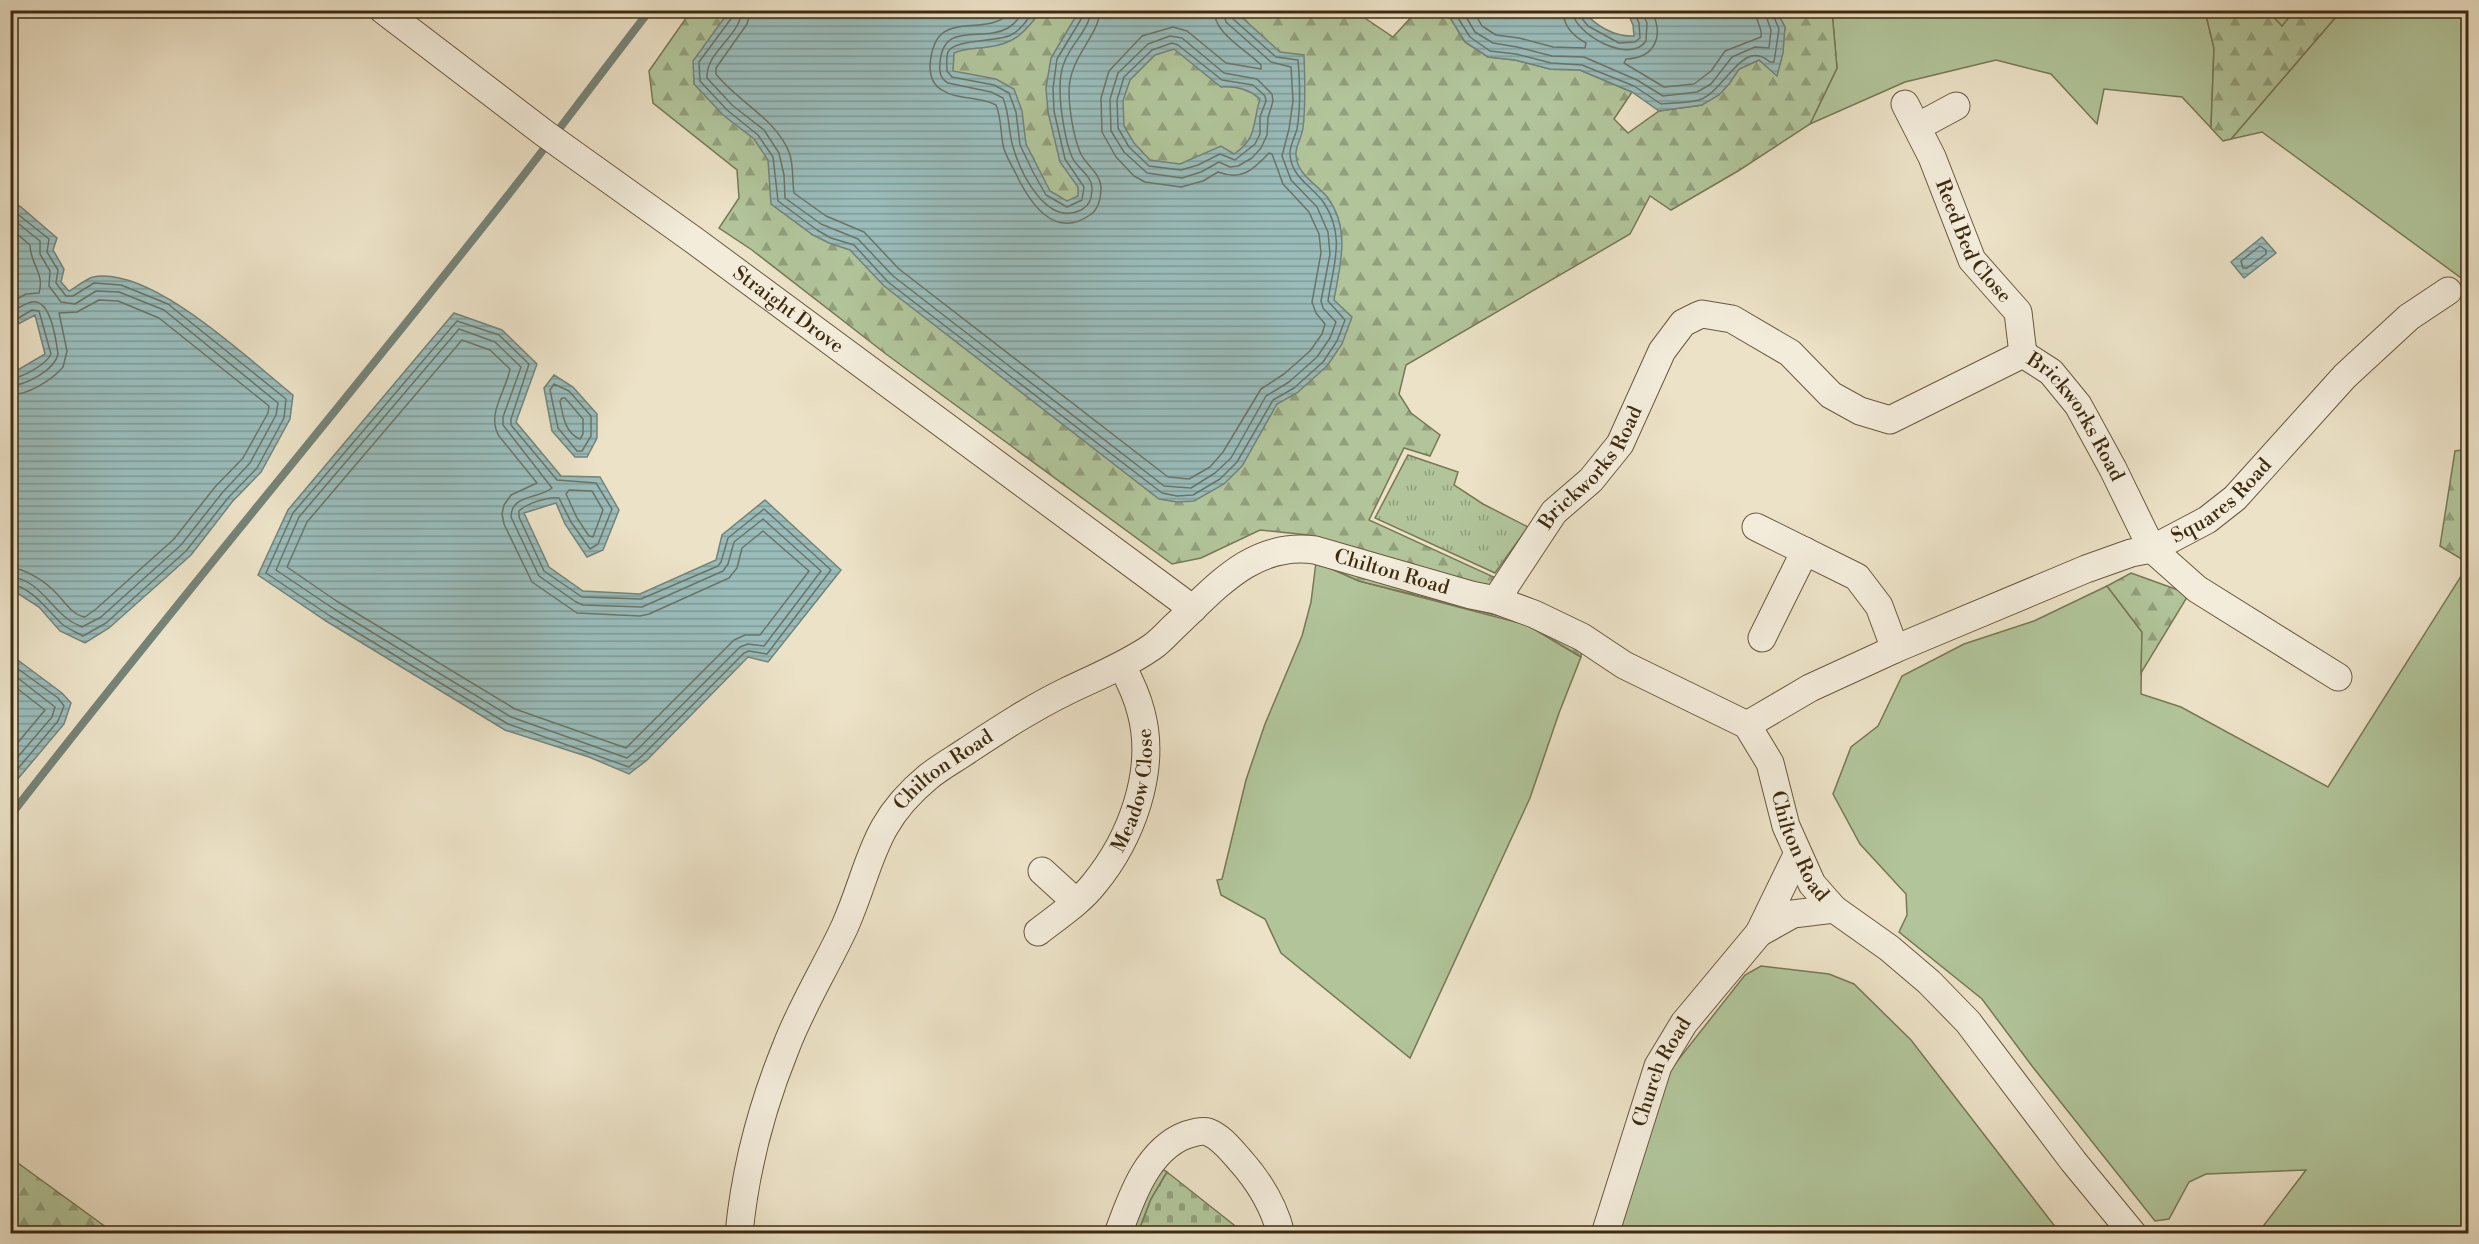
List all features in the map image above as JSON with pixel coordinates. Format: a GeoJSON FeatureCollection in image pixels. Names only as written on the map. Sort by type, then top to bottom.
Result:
{"type":"FeatureCollection","features":[{"type":"Feature","properties":{"kind":"street","name":"Straight Drove"},"geometry":{"type":"LineString","coordinates":[[383,10],[554,140],[1193,609]]}},
{"type":"Feature","properties":{"kind":"street","name":"Reed Bed Close"},"geometry":{"type":"LineString","coordinates":[[1956,106],[1911,116],[1932,157],[1972,260],[2018,312],[2023,354]]}},
{"type":"Feature","properties":{"kind":"street","name":"Squares Road"},"geometry":{"type":"LineString","coordinates":[[2338,677],[2197,589],[2152,549],[2207,520],[2235,498],[2345,376],[2409,317],[2448,291]]}},
{"type":"Feature","properties":{"kind":"street","name":"Brickworks Road"},"geometry":{"type":"LineString","coordinates":[[1496,600],[1554,512],[1591,480],[1620,444],[1662,351],[1683,323],[1702,314],[1732,319],[1790,353],[1831,395],[1860,411],[1890,420],[2023,354],[2051,372],[2078,405],[2113,469],[2152,549]]}},
{"type":"Feature","properties":{"kind":"street"},"geometry":{"type":"LineString","coordinates":[[1756,527],[1857,577],[1879,606],[1895,650]]}},
{"type":"Feature","properties":{"kind":"street","name":"Chilton Road"},"geometry":{"type":"LineString","coordinates":[[740,1233],[749,1166],[763,1113],[786,1046],[846,922],[876,841],[901,801],[930,776],[997,730],[1035,708],[1122,666],[1155,645],[1223,581],[1245,564],[1274,551],[1298,548],[1316,550],[1471,595],[1496,600],[1534,614],[1582,636],[1624,665],[1747,725],[1770,763],[1786,826],[1797,855],[1812,884],[1834,909],[1889,948],[1929,982],[1968,1022],[2073,1161],[2133,1233]]}},
{"type":"Feature","properties":{"kind":"street"},"geometry":{"type":"LineString","coordinates":[[1747,725],[1810,688],[1895,650],[2086,569],[2131,553],[2152,549]]}},
{"type":"Feature","properties":{"kind":"street"},"geometry":{"type":"LineString","coordinates":[[1762,638],[1804,551]]}},
{"type":"Feature","properties":{"kind":"street","name":"Meadow Close"},"geometry":{"type":"LineString","coordinates":[[1038,932],[1076,902],[1094,884],[1118,848],[1137,807],[1144,771],[1145,741],[1142,714],[1122,666]]}},
{"type":"Feature","properties":{"kind":"street","name":"Church Road"},"geometry":{"type":"LineString","coordinates":[[1605,1233],[1658,1066],[1684,1023],[1759,933],[1797,855]]}},
{"type":"Feature","properties":{"kind":"street"},"geometry":{"type":"LineString","coordinates":[[1042,871],[1076,902]]}},
{"type":"Feature","properties":{"kind":"street","name":"Church Road"},"geometry":{"type":"LineString","coordinates":[[1759,933],[1793,914],[1834,909]]}},
{"type":"Feature","properties":{"kind":"street"},"geometry":{"type":"LineString","coordinates":[[1118,1233],[1136,1189],[1161,1150],[1177,1138],[1206,1131],[1223,1142],[1245,1166],[1277,1216],[1281,1233]]}},
{"type":"Feature","properties":{"kind":"green space"},"geometry":{"type":"Polygon","coordinates":[[[1353,10],[1393,37],[1415,13],[1414,11],[1446,11],[1465,42],[1488,57],[1515,60],[1550,69],[1580,70],[1632,92],[1614,119],[1628,133],[1659,111],[1702,105],[1729,84],[1739,69],[1759,60],[1777,75],[1785,27],[1776,11],[1832,11],[1837,68],[1810,124],[1738,171],[1671,210],[1650,196],[1630,234],[1406,365],[1399,394],[1411,413],[1440,435],[1430,456],[1404,448],[1369,520],[1498,579],[1488,597],[1582,637],[1581,657],[1523,622],[1359,581],[1316,562],[1315,550],[1308,535],[1260,530],[1201,558],[1172,564],[886,354],[752,250],[719,228],[739,198],[737,170],[653,103],[649,71],[691,11],[1353,10]]]}},
{"type":"Feature","properties":{"kind":"green space"},"geometry":{"type":"Polygon","coordinates":[[[1832,11],[2205,11],[2214,48],[2211,128],[2182,97],[2104,89],[2097,124],[2051,74],[1996,60],[1905,82],[1810,124],[1837,68],[1832,11]]]}},
{"type":"Feature","properties":{"kind":"green space"},"geometry":{"type":"Polygon","coordinates":[[[2205,11],[2268,11],[2282,26],[2294,11],[2341,11],[2231,139],[2223,141],[2211,128],[2214,48],[2205,11]]]}},
{"type":"Feature","properties":{"kind":"green space"},"geometry":{"type":"Polygon","coordinates":[[[2268,11],[2294,11],[2282,27],[2268,11]]]}},
{"type":"Feature","properties":{"kind":"green space"},"geometry":{"type":"Polygon","coordinates":[[[2341,11],[2468,11],[2468,283],[2262,132],[2231,139],[2341,11]]]}},
{"type":"Feature","properties":{"kind":"green space"},"geometry":{"type":"Polygon","coordinates":[[[2468,449],[2468,563],[2440,546],[2455,451],[2468,449]]]}},
{"type":"Feature","properties":{"kind":"green space"},"geometry":{"type":"Polygon","coordinates":[[[1408,455],[1458,472],[1454,485],[1483,504],[1528,527],[1495,573],[1375,518],[1408,455]]]}},
{"type":"Feature","properties":{"kind":"green space"},"geometry":{"type":"Polygon","coordinates":[[[1316,562],[1359,581],[1527,625],[1581,657],[1530,798],[1410,1058],[1281,953],[1265,919],[1221,895],[1217,880],[1222,879],[1246,780],[1265,724],[1302,636],[1311,602],[1316,562]]]}},
{"type":"Feature","properties":{"kind":"green space"},"geometry":{"type":"Polygon","coordinates":[[[2131,573],[2189,594],[2141,673],[2142,632],[2107,586],[2131,573]]]}},
{"type":"Feature","properties":{"kind":"green space"},"geometry":{"type":"Polygon","coordinates":[[[2463,573],[2468,577],[2468,1233],[2258,1233],[2306,1170],[2206,1174],[2189,1182],[2169,1219],[2155,1221],[1982,999],[1899,932],[1907,915],[1906,894],[1860,844],[1833,794],[1851,747],[1878,726],[1902,676],[1964,644],[2034,621],[2107,586],[2142,632],[2141,694],[2181,707],[2328,787],[2463,573]]]}},
{"type":"Feature","properties":{"kind":"green space"},"geometry":{"type":"Polygon","coordinates":[[[1761,966],[1829,974],[1854,984],[1911,1040],[2060,1233],[1614,1234],[1671,1069],[1745,975],[1761,966]]]}},
{"type":"Feature","properties":{"kind":"green space"},"geometry":{"type":"Polygon","coordinates":[[[11,1158],[114,1233],[11,1233],[11,1158]]]}},
{"type":"Feature","properties":{"kind":"green space"},"geometry":{"type":"Polygon","coordinates":[[[1151,1162],[1167,1172],[1151,1199],[1138,1233],[1118,1234],[1151,1162]]]}},
{"type":"Feature","properties":{"kind":"green space"},"geometry":{"type":"Polygon","coordinates":[[[1167,1172],[1242,1233],[1138,1233],[1151,1199],[1167,1172]]]}},
{"type":"Feature","properties":{"kind":"water"},"geometry":{"type":"Polygon","coordinates":[[[730,10],[1041,11],[1019,36],[1012,40],[954,53],[953,71],[996,79],[1014,89],[1022,111],[1026,144],[1050,191],[1067,201],[1078,196],[1078,187],[1060,162],[1048,112],[1046,88],[1051,58],[1079,11],[1237,11],[1280,52],[1304,55],[1304,119],[1296,155],[1304,174],[1324,193],[1335,210],[1342,235],[1341,261],[1334,300],[1352,317],[1342,344],[1327,366],[1297,393],[1277,404],[1242,466],[1224,484],[1194,501],[1177,502],[1159,499],[884,286],[850,250],[813,235],[771,204],[768,160],[754,139],[723,115],[694,84],[693,61],[730,10]],[[1174,49],[1155,55],[1130,80],[1123,101],[1124,126],[1134,143],[1150,160],[1180,164],[1221,146],[1234,154],[1251,136],[1260,99],[1242,89],[1221,87],[1174,49]]]}},
{"type":"Feature","properties":{"kind":"water"},"geometry":{"type":"Polygon","coordinates":[[[1446,11],[1584,11],[1606,30],[1620,35],[1634,36],[1633,25],[1628,14],[1618,11],[1776,11],[1785,27],[1783,53],[1777,76],[1759,60],[1739,69],[1719,95],[1702,105],[1659,111],[1632,92],[1580,70],[1550,69],[1515,60],[1488,57],[1465,42],[1446,11]]]}},
{"type":"Feature","properties":{"kind":"water"},"geometry":{"type":"Polygon","coordinates":[[[11,201],[57,238],[53,250],[64,269],[61,282],[69,291],[93,277],[117,277],[143,286],[171,300],[199,319],[293,395],[290,419],[261,472],[232,502],[191,555],[109,628],[85,643],[60,631],[39,607],[11,589],[11,374],[45,354],[35,315],[16,325],[11,332],[11,201]]]}},
{"type":"Feature","properties":{"kind":"water"},"geometry":{"type":"Polygon","coordinates":[[[2262,237],[2276,253],[2244,278],[2231,262],[2262,237]]]}},
{"type":"Feature","properties":{"kind":"water"},"geometry":{"type":"Polygon","coordinates":[[[454,313],[502,330],[537,364],[516,422],[561,476],[600,477],[619,510],[603,550],[587,557],[565,524],[556,503],[524,513],[549,567],[583,591],[640,594],[716,560],[722,535],[765,500],[841,570],[768,662],[748,657],[647,760],[629,774],[589,757],[505,730],[326,621],[258,575],[288,510],[454,313]]]}},
{"type":"Feature","properties":{"kind":"water"},"geometry":{"type":"Polygon","coordinates":[[[554,375],[573,387],[597,414],[597,438],[587,457],[575,457],[552,431],[544,388],[554,375]]]}},
{"type":"Feature","properties":{"kind":"water"},"geometry":{"type":"Polygon","coordinates":[[[11,655],[62,693],[71,703],[64,724],[11,787],[11,655]]]}},
{"type":"Feature","properties":{"kind":"waterway"},"geometry":{"type":"LineString","coordinates":[[10,816],[444,276],[650,10]]}}]}
